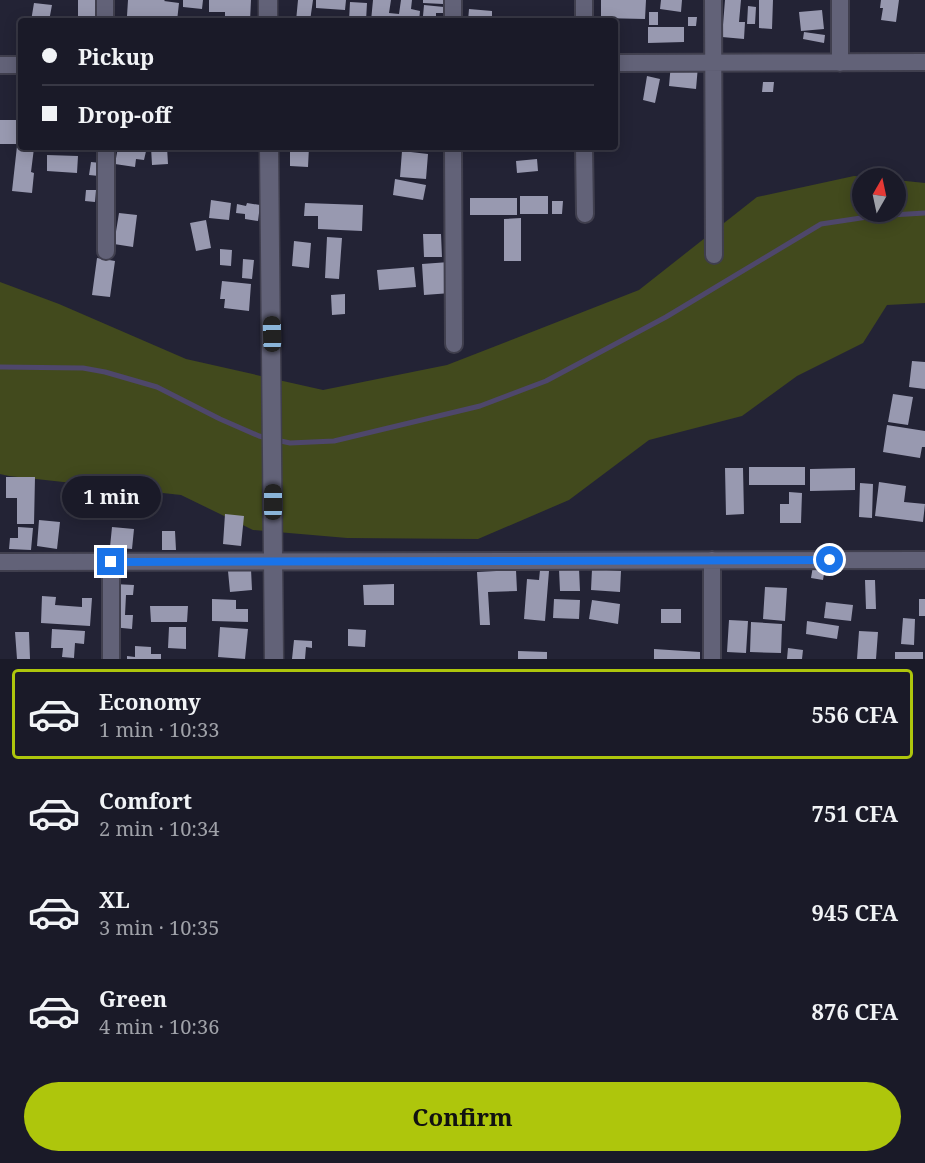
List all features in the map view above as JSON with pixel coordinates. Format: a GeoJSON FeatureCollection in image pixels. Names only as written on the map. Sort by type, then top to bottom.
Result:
{"type":"FeatureCollection","features":[{"type":"Feature","properties":{"kind":"street"},"geometry":{"type":"LineString","coordinates":[[105,0],[105,18]]}},
{"type":"Feature","properties":{"kind":"street"},"geometry":{"type":"LineString","coordinates":[[268,0],[268,18]]}},
{"type":"Feature","properties":{"kind":"street"},"geometry":{"type":"LineString","coordinates":[[453,0],[453,18]]}},
{"type":"Feature","properties":{"kind":"street"},"geometry":{"type":"LineString","coordinates":[[584,0],[584,18]]}},
{"type":"Feature","properties":{"kind":"street"},"geometry":{"type":"LineString","coordinates":[[713,0],[714,255]]}},
{"type":"Feature","properties":{"kind":"street"},"geometry":{"type":"LineString","coordinates":[[840,0],[840,63]]}},
{"type":"Feature","properties":{"kind":"street"},"geometry":{"type":"LineString","coordinates":[[618,63],[925,62]]}},
{"type":"Feature","properties":{"kind":"street"},"geometry":{"type":"LineString","coordinates":[[0,65],[18,65]]}},
{"type":"Feature","properties":{"kind":"street"},"geometry":{"type":"LineString","coordinates":[[106,150],[106,251]]}},
{"type":"Feature","properties":{"kind":"street"},"geometry":{"type":"LineString","coordinates":[[269,150],[274,659]]}},
{"type":"Feature","properties":{"kind":"street"},"geometry":{"type":"LineString","coordinates":[[453,150],[454,344]]}},
{"type":"Feature","properties":{"kind":"street"},"geometry":{"type":"LineString","coordinates":[[584,150],[585,214]]}},
{"type":"Feature","properties":{"kind":"street"},"geometry":{"type":"LineString","coordinates":[[712,560],[712,659]]}},
{"type":"Feature","properties":{"kind":"street"},"geometry":{"type":"LineString","coordinates":[[0,562],[925,560]]}},
{"type":"Feature","properties":{"kind":"street"},"geometry":{"type":"LineString","coordinates":[[111,562],[111,659]]}},
{"type":"Feature","properties":{"kind":"green space"},"geometry":{"type":"Polygon","coordinates":[[[852,176],[852,222],[906,222],[906,181],[925,183],[925,303],[887,305],[863,343],[797,376],[742,416],[649,440],[569,500],[478,539],[347,538],[253,530],[181,495],[0,474],[0,282],[59,304],[186,359],[323,390],[447,365],[639,290],[757,197],[852,176]]]}},
{"type":"Feature","properties":{"kind":"building"},"geometry":{"type":"Polygon","coordinates":[[[78,0],[95,0],[96,18],[78,18],[78,0]]]}},
{"type":"Feature","properties":{"kind":"building"},"geometry":{"type":"Polygon","coordinates":[[[128,0],[165,0],[179,3],[177,18],[127,16],[128,0]]]}},
{"type":"Feature","properties":{"kind":"building"},"geometry":{"type":"Polygon","coordinates":[[[183,0],[203,0],[202,9],[183,7],[183,0]]]}},
{"type":"Feature","properties":{"kind":"building"},"geometry":{"type":"Polygon","coordinates":[[[209,0],[251,0],[250,18],[225,18],[225,12],[209,12],[209,0]]]}},
{"type":"Feature","properties":{"kind":"building"},"geometry":{"type":"Polygon","coordinates":[[[298,0],[313,0],[310,18],[296,18],[298,0]]]}},
{"type":"Feature","properties":{"kind":"building"},"geometry":{"type":"Polygon","coordinates":[[[316,0],[346,0],[345,10],[316,8],[316,0]]]}},
{"type":"Feature","properties":{"kind":"building"},"geometry":{"type":"Polygon","coordinates":[[[373,0],[391,0],[389,13],[399,14],[401,0],[412,0],[411,9],[420,11],[419,18],[371,18],[373,0]]]}},
{"type":"Feature","properties":{"kind":"building"},"geometry":{"type":"Polygon","coordinates":[[[423,0],[443,0],[443,4],[423,3],[423,0]]]}},
{"type":"Feature","properties":{"kind":"building"},"geometry":{"type":"Polygon","coordinates":[[[601,0],[646,0],[645,19],[601,18],[601,0]]]}},
{"type":"Feature","properties":{"kind":"building"},"geometry":{"type":"Polygon","coordinates":[[[661,0],[682,0],[681,12],[660,9],[661,0]]]}},
{"type":"Feature","properties":{"kind":"building"},"geometry":{"type":"Polygon","coordinates":[[[725,0],[741,0],[739,22],[745,22],[744,39],[722,37],[725,0]]]}},
{"type":"Feature","properties":{"kind":"building"},"geometry":{"type":"Polygon","coordinates":[[[759,0],[773,0],[772,29],[759,28],[759,0]]]}},
{"type":"Feature","properties":{"kind":"building"},"geometry":{"type":"Polygon","coordinates":[[[881,0],[899,0],[896,22],[881,20],[883,8],[880,8],[881,0]]]}},
{"type":"Feature","properties":{"kind":"building"},"geometry":{"type":"Polygon","coordinates":[[[350,2],[367,3],[366,18],[349,18],[350,2]]]}},
{"type":"Feature","properties":{"kind":"building"},"geometry":{"type":"Polygon","coordinates":[[[34,3],[52,5],[50,18],[32,18],[34,3]]]}},
{"type":"Feature","properties":{"kind":"building"},"geometry":{"type":"Polygon","coordinates":[[[424,5],[444,7],[444,13],[436,13],[436,17],[423,16],[424,5]]]}},
{"type":"Feature","properties":{"kind":"building"},"geometry":{"type":"Polygon","coordinates":[[[748,6],[756,7],[755,24],[747,24],[748,6]]]}},
{"type":"Feature","properties":{"kind":"building"},"geometry":{"type":"Polygon","coordinates":[[[469,9],[492,11],[492,18],[468,18],[469,9]]]}},
{"type":"Feature","properties":{"kind":"building"},"geometry":{"type":"Polygon","coordinates":[[[822,10],[824,29],[801,31],[799,12],[822,10]]]}},
{"type":"Feature","properties":{"kind":"building"},"geometry":{"type":"Polygon","coordinates":[[[649,12],[658,12],[658,25],[649,25],[649,12]]]}},
{"type":"Feature","properties":{"kind":"building"},"geometry":{"type":"Polygon","coordinates":[[[688,17],[697,17],[696,26],[688,26],[688,17]]]}},
{"type":"Feature","properties":{"kind":"building"},"geometry":{"type":"Polygon","coordinates":[[[648,27],[684,27],[684,42],[648,43],[648,27]]]}},
{"type":"Feature","properties":{"kind":"building"},"geometry":{"type":"Polygon","coordinates":[[[804,32],[825,35],[824,43],[803,39],[804,32]]]}},
{"type":"Feature","properties":{"kind":"building"},"geometry":{"type":"Polygon","coordinates":[[[671,63],[698,66],[696,89],[669,86],[671,63]]]}},
{"type":"Feature","properties":{"kind":"building"},"geometry":{"type":"Polygon","coordinates":[[[647,76],[660,79],[655,103],[643,100],[647,76]]]}},
{"type":"Feature","properties":{"kind":"building"},"geometry":{"type":"Polygon","coordinates":[[[763,82],[774,82],[773,92],[762,92],[763,82]]]}},
{"type":"Feature","properties":{"kind":"building"},"geometry":{"type":"Polygon","coordinates":[[[0,120],[18,120],[18,144],[0,144],[0,120]]]}},
{"type":"Feature","properties":{"kind":"building"},"geometry":{"type":"Polygon","coordinates":[[[17,146],[18,150],[34,150],[31,172],[34,173],[32,193],[12,191],[17,146]]]}},
{"type":"Feature","properties":{"kind":"building"},"geometry":{"type":"Polygon","coordinates":[[[117,150],[146,150],[144,160],[136,159],[135,167],[115,164],[117,150]]]}},
{"type":"Feature","properties":{"kind":"building"},"geometry":{"type":"Polygon","coordinates":[[[151,150],[167,150],[168,164],[152,165],[151,150]]]}},
{"type":"Feature","properties":{"kind":"building"},"geometry":{"type":"Polygon","coordinates":[[[290,150],[309,150],[308,167],[290,166],[290,150]]]}},
{"type":"Feature","properties":{"kind":"building"},"geometry":{"type":"Polygon","coordinates":[[[402,151],[428,154],[426,179],[400,177],[402,151]]]}},
{"type":"Feature","properties":{"kind":"building"},"geometry":{"type":"Polygon","coordinates":[[[47,155],[78,156],[77,173],[47,171],[47,155]]]}},
{"type":"Feature","properties":{"kind":"building"},"geometry":{"type":"Polygon","coordinates":[[[537,159],[538,171],[517,173],[516,161],[537,159]]]}},
{"type":"Feature","properties":{"kind":"building"},"geometry":{"type":"Polygon","coordinates":[[[91,162],[101,163],[99,176],[89,175],[91,162]]]}},
{"type":"Feature","properties":{"kind":"building"},"geometry":{"type":"Polygon","coordinates":[[[395,179],[426,185],[423,200],[393,195],[395,179]]]}},
{"type":"Feature","properties":{"kind":"building"},"geometry":{"type":"Polygon","coordinates":[[[86,190],[96,190],[95,202],[85,201],[86,190]]]}},
{"type":"Feature","properties":{"kind":"building"},"geometry":{"type":"Polygon","coordinates":[[[520,196],[548,196],[548,214],[520,214],[520,196]]]}},
{"type":"Feature","properties":{"kind":"building"},"geometry":{"type":"Polygon","coordinates":[[[470,198],[517,198],[517,215],[470,215],[470,198]]]}},
{"type":"Feature","properties":{"kind":"building"},"geometry":{"type":"Polygon","coordinates":[[[211,200],[231,203],[229,220],[209,218],[211,200]]]}},
{"type":"Feature","properties":{"kind":"building"},"geometry":{"type":"Polygon","coordinates":[[[552,201],[563,201],[562,214],[552,214],[552,201]]]}},
{"type":"Feature","properties":{"kind":"building"},"geometry":{"type":"Polygon","coordinates":[[[247,203],[260,205],[258,221],[245,219],[245,214],[236,213],[237,204],[246,206],[247,203]]]}},
{"type":"Feature","properties":{"kind":"building"},"geometry":{"type":"Polygon","coordinates":[[[305,203],[363,205],[362,231],[318,229],[318,216],[304,216],[305,203]]]}},
{"type":"Feature","properties":{"kind":"building"},"geometry":{"type":"Polygon","coordinates":[[[119,213],[137,215],[133,247],[114,244],[119,213]]]}},
{"type":"Feature","properties":{"kind":"building"},"geometry":{"type":"Polygon","coordinates":[[[521,218],[521,261],[504,261],[504,219],[521,218]]]}},
{"type":"Feature","properties":{"kind":"building"},"geometry":{"type":"Polygon","coordinates":[[[206,220],[211,248],[196,251],[190,223],[206,220]]]}},
{"type":"Feature","properties":{"kind":"building"},"geometry":{"type":"Polygon","coordinates":[[[423,234],[441,234],[442,257],[424,257],[423,234]]]}},
{"type":"Feature","properties":{"kind":"building"},"geometry":{"type":"Polygon","coordinates":[[[327,237],[342,238],[339,279],[325,278],[327,237]]]}},
{"type":"Feature","properties":{"kind":"building"},"geometry":{"type":"Polygon","coordinates":[[[294,241],[311,243],[309,268],[292,266],[294,241]]]}},
{"type":"Feature","properties":{"kind":"building"},"geometry":{"type":"Polygon","coordinates":[[[220,249],[232,250],[231,266],[220,265],[220,249]]]}},
{"type":"Feature","properties":{"kind":"building"},"geometry":{"type":"Polygon","coordinates":[[[97,258],[115,261],[110,297],[92,295],[97,258]]]}},
{"type":"Feature","properties":{"kind":"building"},"geometry":{"type":"Polygon","coordinates":[[[243,259],[254,260],[252,279],[242,278],[243,259]]]}},
{"type":"Feature","properties":{"kind":"building"},"geometry":{"type":"Polygon","coordinates":[[[449,262],[451,293],[424,295],[422,264],[449,262]]]}},
{"type":"Feature","properties":{"kind":"building"},"geometry":{"type":"Polygon","coordinates":[[[414,267],[416,287],[379,290],[377,270],[414,267]]]}},
{"type":"Feature","properties":{"kind":"building"},"geometry":{"type":"Polygon","coordinates":[[[222,281],[251,284],[249,311],[224,308],[225,299],[220,299],[222,281]]]}},
{"type":"Feature","properties":{"kind":"building"},"geometry":{"type":"Polygon","coordinates":[[[345,294],[345,314],[332,315],[331,295],[345,294]]]}},
{"type":"Feature","properties":{"kind":"building"},"geometry":{"type":"Polygon","coordinates":[[[912,361],[925,362],[925,389],[909,387],[912,361]]]}},
{"type":"Feature","properties":{"kind":"building"},"geometry":{"type":"Polygon","coordinates":[[[893,394],[913,397],[908,425],[888,422],[893,394]]]}},
{"type":"Feature","properties":{"kind":"building"},"geometry":{"type":"Polygon","coordinates":[[[887,425],[925,431],[925,447],[922,447],[920,458],[883,452],[887,425]]]}},
{"type":"Feature","properties":{"kind":"building"},"geometry":{"type":"Polygon","coordinates":[[[749,467],[805,467],[805,485],[749,485],[749,467]]]}},
{"type":"Feature","properties":{"kind":"building"},"geometry":{"type":"Polygon","coordinates":[[[725,468],[743,468],[744,514],[726,515],[725,468]]]}},
{"type":"Feature","properties":{"kind":"building"},"geometry":{"type":"Polygon","coordinates":[[[855,468],[855,490],[810,491],[810,469],[855,468]]]}},
{"type":"Feature","properties":{"kind":"building"},"geometry":{"type":"Polygon","coordinates":[[[6,477],[35,477],[34,524],[17,524],[17,498],[6,498],[6,477]]]}},
{"type":"Feature","properties":{"kind":"building"},"geometry":{"type":"Polygon","coordinates":[[[879,482],[906,486],[904,502],[925,504],[923,522],[875,516],[879,482]]]}},
{"type":"Feature","properties":{"kind":"building"},"geometry":{"type":"Polygon","coordinates":[[[860,483],[873,484],[872,518],[859,517],[860,483]]]}},
{"type":"Feature","properties":{"kind":"building"},"geometry":{"type":"Polygon","coordinates":[[[81,491],[99,492],[96,518],[86,517],[87,511],[79,510],[81,491]]]}},
{"type":"Feature","properties":{"kind":"building"},"geometry":{"type":"Polygon","coordinates":[[[123,491],[142,493],[139,519],[121,518],[123,491]]]}},
{"type":"Feature","properties":{"kind":"building"},"geometry":{"type":"Polygon","coordinates":[[[789,492],[802,493],[801,523],[780,523],[780,504],[789,504],[789,492]]]}},
{"type":"Feature","properties":{"kind":"building"},"geometry":{"type":"Polygon","coordinates":[[[225,514],[244,516],[241,546],[223,544],[225,514]]]}},
{"type":"Feature","properties":{"kind":"building"},"geometry":{"type":"Polygon","coordinates":[[[39,520],[60,522],[57,549],[37,546],[39,520]]]}},
{"type":"Feature","properties":{"kind":"building"},"geometry":{"type":"Polygon","coordinates":[[[18,527],[33,528],[31,550],[9,549],[10,538],[18,538],[18,527]]]}},
{"type":"Feature","properties":{"kind":"building"},"geometry":{"type":"Polygon","coordinates":[[[112,527],[134,529],[132,549],[110,547],[112,527]]]}},
{"type":"Feature","properties":{"kind":"building"},"geometry":{"type":"Polygon","coordinates":[[[162,531],[175,531],[176,550],[162,550],[162,531]]]}},
{"type":"Feature","properties":{"kind":"building"},"geometry":{"type":"Polygon","coordinates":[[[813,566],[825,568],[823,580],[811,578],[813,566]]]}},
{"type":"Feature","properties":{"kind":"building"},"geometry":{"type":"Polygon","coordinates":[[[579,568],[580,591],[560,591],[559,569],[579,568]]]}},
{"type":"Feature","properties":{"kind":"building"},"geometry":{"type":"Polygon","coordinates":[[[251,569],[252,590],[230,592],[228,571],[251,569]]]}},
{"type":"Feature","properties":{"kind":"building"},"geometry":{"type":"Polygon","coordinates":[[[592,569],[621,571],[620,592],[591,590],[592,569]]]}},
{"type":"Feature","properties":{"kind":"building"},"geometry":{"type":"Polygon","coordinates":[[[516,570],[517,591],[488,592],[490,625],[480,625],[477,572],[516,570]]]}},
{"type":"Feature","properties":{"kind":"building"},"geometry":{"type":"Polygon","coordinates":[[[540,570],[549,571],[545,621],[524,619],[527,579],[539,580],[540,570]]]}},
{"type":"Feature","properties":{"kind":"building"},"geometry":{"type":"Polygon","coordinates":[[[865,580],[875,580],[876,609],[866,609],[865,580]]]}},
{"type":"Feature","properties":{"kind":"building"},"geometry":{"type":"Polygon","coordinates":[[[114,584],[134,585],[133,595],[126,595],[125,615],[133,615],[132,629],[112,627],[114,584]]]}},
{"type":"Feature","properties":{"kind":"building"},"geometry":{"type":"Polygon","coordinates":[[[394,584],[394,605],[364,605],[363,585],[394,584]]]}},
{"type":"Feature","properties":{"kind":"building"},"geometry":{"type":"Polygon","coordinates":[[[765,587],[787,588],[785,621],[763,619],[765,587]]]}},
{"type":"Feature","properties":{"kind":"building"},"geometry":{"type":"Polygon","coordinates":[[[42,596],[56,597],[55,605],[82,607],[82,598],[92,598],[90,626],[41,623],[42,596]]]}},
{"type":"Feature","properties":{"kind":"building"},"geometry":{"type":"Polygon","coordinates":[[[212,599],[236,600],[236,609],[248,609],[248,622],[212,621],[212,599]]]}},
{"type":"Feature","properties":{"kind":"building"},"geometry":{"type":"Polygon","coordinates":[[[554,599],[580,600],[579,619],[553,618],[554,599]]]}},
{"type":"Feature","properties":{"kind":"building"},"geometry":{"type":"Polygon","coordinates":[[[919,599],[925,599],[925,616],[919,616],[919,599]]]}},
{"type":"Feature","properties":{"kind":"building"},"geometry":{"type":"Polygon","coordinates":[[[592,600],[620,604],[618,624],[589,619],[592,600]]]}},
{"type":"Feature","properties":{"kind":"building"},"geometry":{"type":"Polygon","coordinates":[[[826,602],[853,605],[851,621],[824,618],[826,602]]]}},
{"type":"Feature","properties":{"kind":"building"},"geometry":{"type":"Polygon","coordinates":[[[150,606],[188,606],[187,622],[151,622],[150,606]]]}},
{"type":"Feature","properties":{"kind":"building"},"geometry":{"type":"Polygon","coordinates":[[[661,609],[681,609],[681,623],[661,623],[661,609]]]}},
{"type":"Feature","properties":{"kind":"building"},"geometry":{"type":"Polygon","coordinates":[[[903,618],[915,619],[914,645],[901,644],[903,618]]]}},
{"type":"Feature","properties":{"kind":"building"},"geometry":{"type":"Polygon","coordinates":[[[729,620],[748,621],[746,653],[727,652],[729,620]]]}},
{"type":"Feature","properties":{"kind":"building"},"geometry":{"type":"Polygon","coordinates":[[[807,621],[839,626],[837,639],[806,634],[807,621]]]}},
{"type":"Feature","properties":{"kind":"building"},"geometry":{"type":"Polygon","coordinates":[[[751,622],[782,624],[781,653],[750,652],[751,622]]]}},
{"type":"Feature","properties":{"kind":"building"},"geometry":{"type":"Polygon","coordinates":[[[169,627],[186,627],[186,649],[168,648],[169,627]]]}},
{"type":"Feature","properties":{"kind":"building"},"geometry":{"type":"Polygon","coordinates":[[[220,627],[248,629],[245,659],[218,657],[220,627]]]}},
{"type":"Feature","properties":{"kind":"building"},"geometry":{"type":"Polygon","coordinates":[[[52,629],[85,631],[84,644],[75,643],[74,658],[62,657],[63,648],[51,648],[52,629]]]}},
{"type":"Feature","properties":{"kind":"building"},"geometry":{"type":"Polygon","coordinates":[[[348,629],[366,630],[365,647],[348,646],[348,629]]]}},
{"type":"Feature","properties":{"kind":"building"},"geometry":{"type":"Polygon","coordinates":[[[859,631],[878,632],[876,659],[857,659],[859,631]]]}},
{"type":"Feature","properties":{"kind":"building"},"geometry":{"type":"Polygon","coordinates":[[[15,632],[29,632],[30,659],[17,659],[15,632]]]}},
{"type":"Feature","properties":{"kind":"building"},"geometry":{"type":"Polygon","coordinates":[[[294,640],[312,641],[312,648],[306,647],[305,659],[292,659],[294,640]]]}},
{"type":"Feature","properties":{"kind":"building"},"geometry":{"type":"Polygon","coordinates":[[[135,646],[151,647],[151,654],[161,654],[161,659],[127,659],[127,656],[135,657],[135,646]]]}},
{"type":"Feature","properties":{"kind":"building"},"geometry":{"type":"Polygon","coordinates":[[[788,648],[803,650],[802,659],[787,659],[788,648]]]}},
{"type":"Feature","properties":{"kind":"building"},"geometry":{"type":"Polygon","coordinates":[[[654,649],[700,652],[700,659],[654,659],[654,649]]]}},
{"type":"Feature","properties":{"kind":"building"},"geometry":{"type":"Polygon","coordinates":[[[518,651],[547,652],[547,659],[518,659],[518,651]]]}},
{"type":"Feature","properties":{"kind":"building"},"geometry":{"type":"Polygon","coordinates":[[[895,652],[923,652],[923,659],[895,659],[895,652]]]}},
{"type":"Feature","properties":{"kind":"waterway"},"geometry":{"type":"LineString","coordinates":[[276,440],[290,443],[334,441],[480,406],[546,381],[666,317],[821,224],[874,216],[925,213]]}},
{"type":"Feature","properties":{"kind":"waterway"},"geometry":{"type":"LineString","coordinates":[[0,367],[83,368],[105,372],[157,387],[220,419],[267,438]]}},
{"type":"Feature","properties":{"kind":"route"},"geometry":{"type":"LineString","coordinates":[[111,562],[830,560]]}}]}
